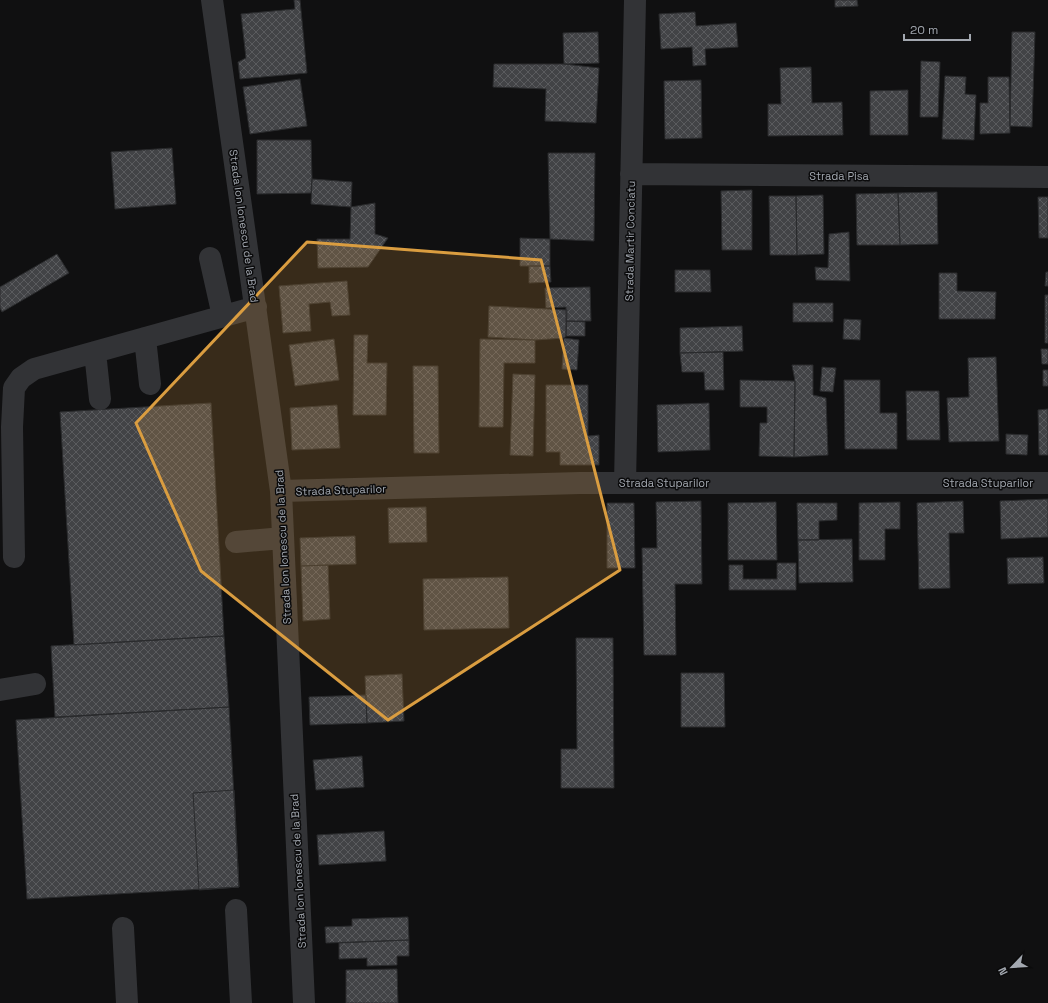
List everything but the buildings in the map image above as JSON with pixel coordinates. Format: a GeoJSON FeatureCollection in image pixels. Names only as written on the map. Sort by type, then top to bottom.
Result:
{"type":"FeatureCollection","features":[{"type":"Feature","properties":{"kind":"street","name":"Strada Ion Ionescu de la Brad"},"geometry":{"type":"LineString","coordinates":[[212,0],[281,492],[304,1003]]}},
{"type":"Feature","properties":{"kind":"street","name":"Strada Martir Conciatu"},"geometry":{"type":"LineString","coordinates":[[625,483],[635,0]]}},
{"type":"Feature","properties":{"kind":"street","name":"Strada Pisa"},"geometry":{"type":"LineString","coordinates":[[631,174],[1048,178]]}},
{"type":"Feature","properties":{"kind":"street"},"geometry":{"type":"LineString","coordinates":[[210,258],[223,316]]}},
{"type":"Feature","properties":{"kind":"street"},"geometry":{"type":"LineString","coordinates":[[14,557],[12,426],[14,388],[21,378],[34,369],[256,307]]}},
{"type":"Feature","properties":{"kind":"street"},"geometry":{"type":"LineString","coordinates":[[145,338],[150,384]]}},
{"type":"Feature","properties":{"kind":"street"},"geometry":{"type":"LineString","coordinates":[[95,352],[100,399]]}},
{"type":"Feature","properties":{"kind":"street","name":"Strada Stuparilor"},"geometry":{"type":"LineString","coordinates":[[281,492],[625,483],[1048,483]]}},
{"type":"Feature","properties":{"kind":"street"},"geometry":{"type":"LineString","coordinates":[[236,542],[283,538]]}},
{"type":"Feature","properties":{"kind":"street"},"geometry":{"type":"LineString","coordinates":[[0,690],[35,684]]}},
{"type":"Feature","properties":{"kind":"street"},"geometry":{"type":"LineString","coordinates":[[236,910],[241,1003]]}},
{"type":"Feature","properties":{"kind":"street"},"geometry":{"type":"LineString","coordinates":[[123,928],[127,1003]]}},
{"type":"Feature","properties":{"kind":"highlighted area"},"geometry":{"type":"Polygon","coordinates":[[[307,242],[541,260],[620,570],[388,720],[201,571],[136,423],[307,242]]]}}]}
